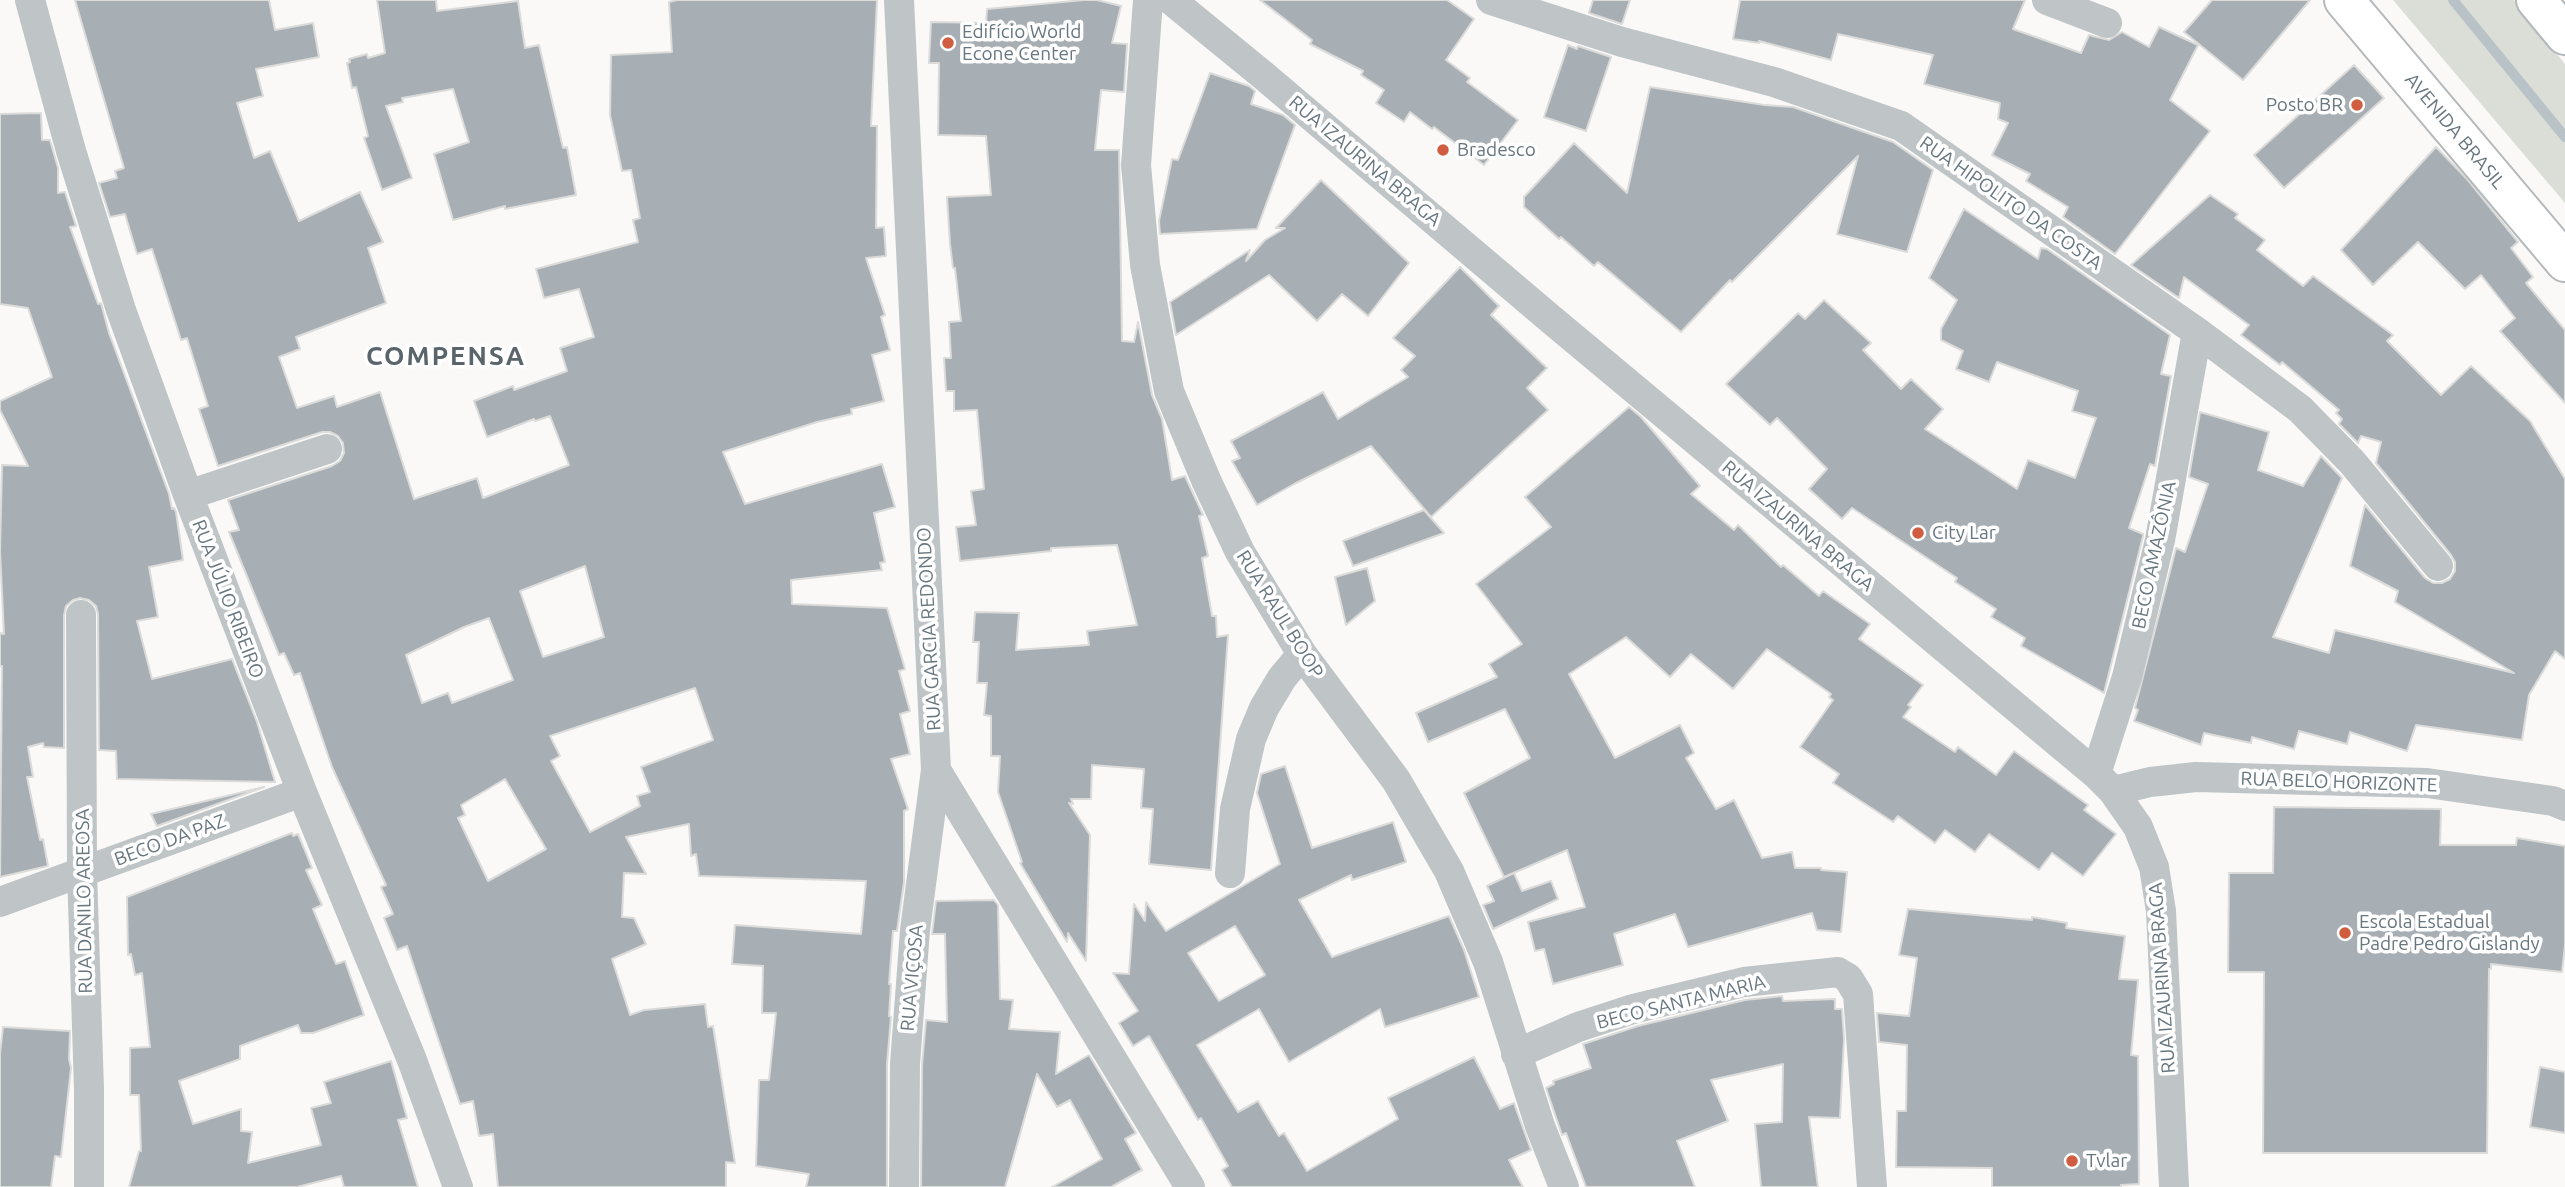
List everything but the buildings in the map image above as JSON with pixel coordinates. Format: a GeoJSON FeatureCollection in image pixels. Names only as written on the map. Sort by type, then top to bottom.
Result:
{"type":"FeatureCollection","features":[{"type":"Feature","properties":{"kind":"highway","name":"AVENIDA BRASIL"},"geometry":{"type":"LineString","coordinates":[[2344,0],[2565,262]]}},
{"type":"Feature","properties":{"kind":"highway"},"geometry":{"type":"LineString","coordinates":[[2536,0],[2565,35]]}},
{"type":"Feature","properties":{"kind":"street","name":"RUA JÚLIO RIBEIRO"},"geometry":{"type":"LineString","coordinates":[[30,0],[71,151],[121,310],[188,495],[302,792],[412,1060],[458,1187]]}},
{"type":"Feature","properties":{"kind":"street","name":"RUA GARCIA REDONDO"},"geometry":{"type":"LineString","coordinates":[[899,0],[936,770],[1190,1187]]}},
{"type":"Feature","properties":{"kind":"street","name":"RUA RAUL BOOP"},"geometry":{"type":"LineString","coordinates":[[1148,0],[1136,164],[1145,265],[1169,391],[1240,552],[1301,654],[1396,780],[1449,871],[1488,962],[1540,1126],[1564,1187]]}},
{"type":"Feature","properties":{"kind":"street","name":"RUA IZAURINA BRAGA"},"geometry":{"type":"LineString","coordinates":[[1171,0],[1264,75],[2104,783],[2138,827],[2154,866],[2161,911],[2174,1187]]}},
{"type":"Feature","properties":{"kind":"street","name":"RUA HIPOLITO DA COSTA"},"geometry":{"type":"LineString","coordinates":[[1491,0],[1622,42],[1774,82],[1901,126],[2197,332],[2300,409],[2352,462],[2438,566]]}},
{"type":"Feature","properties":{"kind":"street"},"geometry":{"type":"LineString","coordinates":[[2047,0],[2107,23]]}},
{"type":"Feature","properties":{"kind":"street","name":"BECO AMAZÔNIA"},"geometry":{"type":"LineString","coordinates":[[2104,783],[2160,540],[2197,332]]}},
{"type":"Feature","properties":{"kind":"street"},"geometry":{"type":"LineString","coordinates":[[188,495],[327,449]]}},
{"type":"Feature","properties":{"kind":"street","name":"RUA DANILO AREOSA"},"geometry":{"type":"LineString","coordinates":[[81,615],[82,872],[89,1090],[89,1187]]}},
{"type":"Feature","properties":{"kind":"street"},"geometry":{"type":"LineString","coordinates":[[1230,873],[1235,810],[1251,739],[1276,688],[1301,654]]}},
{"type":"Feature","properties":{"kind":"street","name":"RUA VIÇOSA"},"geometry":{"type":"LineString","coordinates":[[904,1187],[905,1063],[915,930],[936,770]]}},
{"type":"Feature","properties":{"kind":"street","name":"RUA BELO HORIZONTE"},"geometry":{"type":"LineString","coordinates":[[2104,783],[2196,777],[2427,783],[2553,801],[2565,806]]}},
{"type":"Feature","properties":{"kind":"street","name":"BECO DA PAZ"},"geometry":{"type":"LineString","coordinates":[[0,902],[302,792]]}},
{"type":"Feature","properties":{"kind":"street","name":"BECO SANTA MARIA"},"geometry":{"type":"LineString","coordinates":[[1516,1054],[1578,1027],[1633,1009],[1744,982],[1838,972],[1848,978],[1858,994],[1872,1187]]}},
{"type":"Feature","properties":{"kind":"shaded area"},"geometry":{"type":"Polygon","coordinates":[[[2393,0],[2514,0],[2565,64],[2565,203],[2393,0]]]}},
{"type":"Feature","properties":{"kind":"waterway"},"geometry":{"type":"LineString","coordinates":[[2453,0],[2565,137]]}},
{"type":"Feature","properties":{"kind":"place","name":"Edifício World Econe Center"},"geometry":{"type":"Point","coordinates":[948,43]}},
{"type":"Feature","properties":{"kind":"place","name":"Posto BR"},"geometry":{"type":"Point","coordinates":[2357,105]}},
{"type":"Feature","properties":{"kind":"place","name":"Bradesco"},"geometry":{"type":"Point","coordinates":[1443,150]}},
{"type":"Feature","properties":{"kind":"place","name":"City Lar"},"geometry":{"type":"Point","coordinates":[1918,533]}},
{"type":"Feature","properties":{"kind":"place","name":"Escola Estadual Padre Pedro Gislandy"},"geometry":{"type":"Point","coordinates":[2345,933]}},
{"type":"Feature","properties":{"kind":"place","name":"Tvlar"},"geometry":{"type":"Point","coordinates":[2072,1161]}},
{"type":"Feature","properties":{"kind":"district","name":"COMPENSA"},"geometry":{"type":"Point","coordinates":[446,356]}}]}
